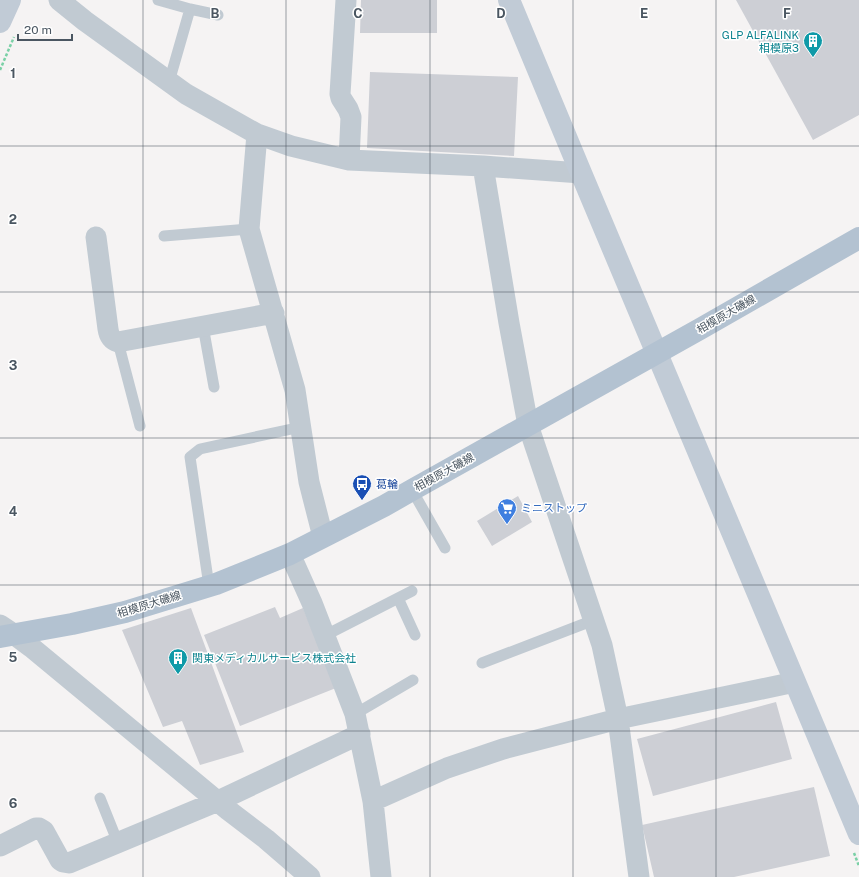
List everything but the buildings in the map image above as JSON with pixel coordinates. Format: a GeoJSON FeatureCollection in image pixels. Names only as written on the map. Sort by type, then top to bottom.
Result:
{"type":"FeatureCollection","features":[{"type":"Feature","properties":{"kind":"main road","name":"相模原大磯線"},"geometry":{"type":"LineString","coordinates":[[5,632],[72,624],[125,612],[209,586],[290,554],[384,506],[859,238]]}},
{"type":"Feature","properties":{"kind":"street"},"geometry":{"type":"LineString","coordinates":[[0,22],[10,0]]}},
{"type":"Feature","properties":{"kind":"street"},"geometry":{"type":"LineString","coordinates":[[59,0],[85,21],[186,94],[257,134],[291,146],[349,160],[483,166],[581,173]]}},
{"type":"Feature","properties":{"kind":"street"},"geometry":{"type":"LineString","coordinates":[[346,0],[340,94],[348,109],[350,117],[349,160]]}},
{"type":"Feature","properties":{"kind":"street"},"geometry":{"type":"LineString","coordinates":[[509,0],[859,834]]}},
{"type":"Feature","properties":{"kind":"street"},"geometry":{"type":"LineString","coordinates":[[257,134],[249,229],[295,390],[309,482],[323,537]]}},
{"type":"Feature","properties":{"kind":"street"},"geometry":{"type":"LineString","coordinates":[[483,166],[509,323],[528,425],[602,645],[618,719],[639,877]]}},
{"type":"Feature","properties":{"kind":"street"},"geometry":{"type":"LineString","coordinates":[[96,238],[108,329],[110,338],[118,342],[274,313]]}},
{"type":"Feature","properties":{"kind":"street"},"geometry":{"type":"LineString","coordinates":[[290,554],[312,603],[355,714],[373,801],[381,877]]}},
{"type":"Feature","properties":{"kind":"street"},"geometry":{"type":"LineString","coordinates":[[5,632],[78,685],[266,839],[310,877]]}},
{"type":"Feature","properties":{"kind":"street"},"geometry":{"type":"LineString","coordinates":[[373,801],[447,768],[503,749],[618,719],[795,682]]}},
{"type":"Feature","properties":{"kind":"street"},"geometry":{"type":"LineString","coordinates":[[0,846],[36,828],[39,828],[44,831],[60,860],[69,863],[218,801],[360,734]]}},
{"type":"Feature","properties":{"kind":"lane"},"geometry":{"type":"LineString","coordinates":[[158,0],[218,15]]}},
{"type":"Feature","properties":{"kind":"lane"},"geometry":{"type":"LineString","coordinates":[[169,82],[190,9]]}},
{"type":"Feature","properties":{"kind":"lane"},"geometry":{"type":"LineString","coordinates":[[164,236],[249,229]]}},
{"type":"Feature","properties":{"kind":"lane"},"geometry":{"type":"LineString","coordinates":[[203,326],[214,387]]}},
{"type":"Feature","properties":{"kind":"lane"},"geometry":{"type":"LineString","coordinates":[[118,342],[140,426]]}},
{"type":"Feature","properties":{"kind":"lane"},"geometry":{"type":"LineString","coordinates":[[209,586],[190,457],[200,449],[301,427]]}},
{"type":"Feature","properties":{"kind":"lane"},"geometry":{"type":"LineString","coordinates":[[412,490],[445,548]]}},
{"type":"Feature","properties":{"kind":"lane"},"geometry":{"type":"LineString","coordinates":[[324,636],[412,591]]}},
{"type":"Feature","properties":{"kind":"lane"},"geometry":{"type":"LineString","coordinates":[[398,598],[416,635]]}},
{"type":"Feature","properties":{"kind":"lane"},"geometry":{"type":"LineString","coordinates":[[482,663],[594,620]]}},
{"type":"Feature","properties":{"kind":"lane"},"geometry":{"type":"LineString","coordinates":[[355,714],[413,680]]}},
{"type":"Feature","properties":{"kind":"lane"},"geometry":{"type":"LineString","coordinates":[[100,798],[118,843]]}},
{"type":"Feature","properties":{"kind":"place","name":"GLP ALFALINK 相模原3"},"geometry":{"type":"Point","coordinates":[813,58]}},
{"type":"Feature","properties":{"kind":"place","name":"葛輪"},"geometry":{"type":"Point","coordinates":[362,501]}},
{"type":"Feature","properties":{"kind":"place","name":"ミニストップ"},"geometry":{"type":"Point","coordinates":[507,525]}},
{"type":"Feature","properties":{"kind":"place","name":"関東メディカルサービス株式会社"},"geometry":{"type":"Point","coordinates":[178,675]}}]}
